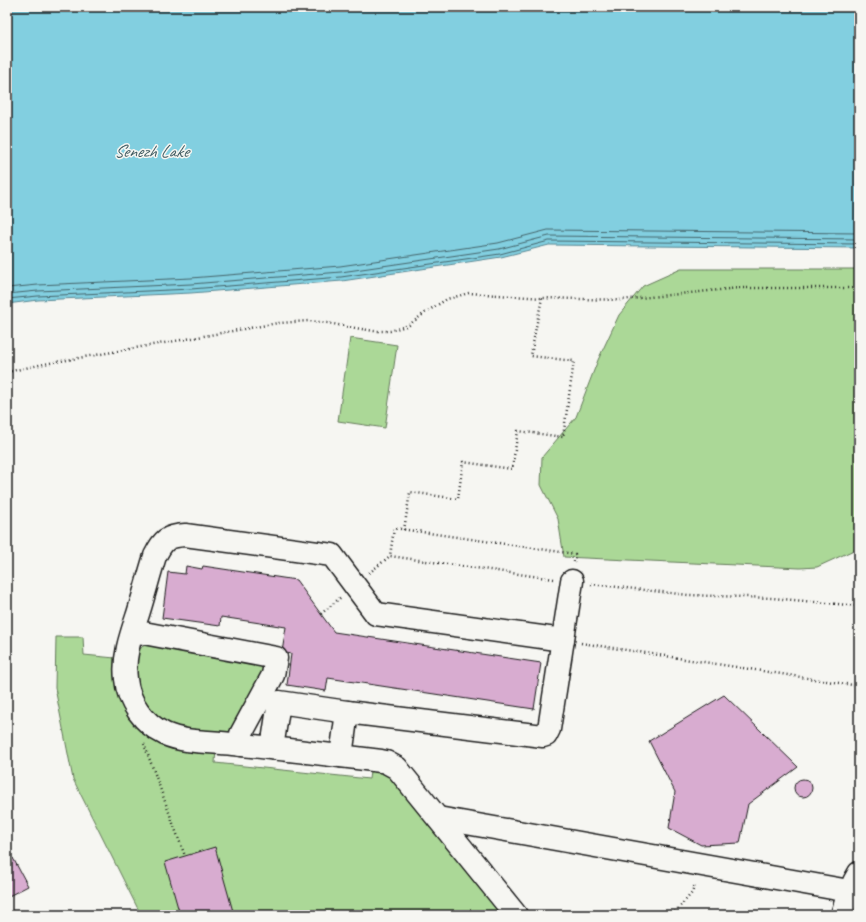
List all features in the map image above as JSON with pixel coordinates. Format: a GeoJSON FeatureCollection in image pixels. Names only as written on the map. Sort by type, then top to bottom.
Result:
{"type":"FeatureCollection","features":[{"type":"Feature","properties":{"kind":"lane"},"geometry":{"type":"LineString","coordinates":[[516,915],[397,768],[392,764],[381,761],[341,756],[188,740],[165,734],[151,725],[143,717],[132,700],[126,681],[125,670],[127,654],[155,556],[160,546],[167,539],[185,535],[332,555],[376,614],[563,640]]}},
{"type":"Feature","properties":{"kind":"lane"},"geometry":{"type":"LineString","coordinates":[[272,748],[279,702],[347,712],[543,736],[546,735],[549,730],[572,581]]}},
{"type":"Feature","properties":{"kind":"lane"},"geometry":{"type":"LineString","coordinates":[[133,631],[276,658],[273,675],[236,744]]}},
{"type":"Feature","properties":{"kind":"lane"},"geometry":{"type":"LineString","coordinates":[[341,756],[347,712]]}},
{"type":"Feature","properties":{"kind":"lane"},"geometry":{"type":"LineString","coordinates":[[438,818],[699,865],[854,882],[846,900],[842,915]]}},
{"type":"Feature","properties":{"kind":"path"},"geometry":{"type":"LineString","coordinates":[[7,372],[44,364],[278,323],[309,321],[374,331],[390,331],[409,325],[447,298],[469,293],[542,298],[620,300],[739,288],[859,288]]}},
{"type":"Feature","properties":{"kind":"path"},"geometry":{"type":"LineString","coordinates":[[404,530],[410,492],[458,499],[463,462],[512,469],[518,431],[563,437],[574,360],[531,356],[542,298]]}},
{"type":"Feature","properties":{"kind":"path"},"geometry":{"type":"LineString","coordinates":[[321,614],[390,556],[394,528],[576,554],[572,581]]}},
{"type":"Feature","properties":{"kind":"path"},"geometry":{"type":"LineString","coordinates":[[390,556],[688,595],[772,598],[859,606]]}},
{"type":"Feature","properties":{"kind":"path"},"geometry":{"type":"LineString","coordinates":[[563,640],[859,686]]}},
{"type":"Feature","properties":{"kind":"path"},"geometry":{"type":"LineString","coordinates":[[143,742],[185,856]]}},
{"type":"Feature","properties":{"kind":"path"},"geometry":{"type":"LineString","coordinates":[[672,915],[692,892],[699,865]]}},
{"type":"Feature","properties":{"kind":"green space"},"geometry":{"type":"Polygon","coordinates":[[[681,269],[859,269],[859,546],[856,549],[817,567],[800,568],[564,557],[558,519],[541,485],[542,457],[576,417],[598,360],[619,315],[643,286],[681,269]]]}},
{"type":"Feature","properties":{"kind":"green space"},"geometry":{"type":"Polygon","coordinates":[[[350,338],[397,345],[385,428],[338,421],[350,338]]]}},
{"type":"Feature","properties":{"kind":"green space"},"geometry":{"type":"Polygon","coordinates":[[[56,637],[83,637],[84,655],[115,658],[119,666],[126,702],[216,749],[215,763],[369,779],[370,771],[384,772],[390,775],[505,915],[141,915],[73,779],[55,688],[56,637]]]}},
{"type":"Feature","properties":{"kind":"green space"},"geometry":{"type":"Polygon","coordinates":[[[147,643],[269,668],[237,731],[222,737],[161,725],[132,684],[137,651],[147,643]]]}},
{"type":"Feature","properties":{"kind":"water","name":"Senezh Lake"},"geometry":{"type":"Polygon","coordinates":[[[7,7],[859,7],[859,248],[549,245],[501,257],[342,281],[191,293],[38,300],[7,304],[7,7]]]}},
{"type":"Feature","properties":{"kind":"building"},"geometry":{"type":"Polygon","coordinates":[[[186,566],[202,569],[203,566],[296,580],[334,632],[541,663],[534,709],[328,678],[326,691],[287,685],[291,654],[282,652],[286,627],[221,617],[220,626],[162,618],[168,572],[185,574],[186,566]]]}},
{"type":"Feature","properties":{"kind":"building"},"geometry":{"type":"Polygon","coordinates":[[[724,695],[798,767],[748,804],[740,843],[701,845],[669,828],[675,792],[649,741],[724,695]]]}},
{"type":"Feature","properties":{"kind":"building"},"geometry":{"type":"Polygon","coordinates":[[[799,779],[807,779],[812,784],[810,795],[807,797],[799,797],[794,792],[794,784],[799,779]]]}},
{"type":"Feature","properties":{"kind":"building"},"geometry":{"type":"Polygon","coordinates":[[[215,847],[234,915],[180,915],[165,862],[215,847]]]}},
{"type":"Feature","properties":{"kind":"building"},"geometry":{"type":"Polygon","coordinates":[[[13,858],[28,886],[7,897],[7,861],[13,858]]]}}]}
